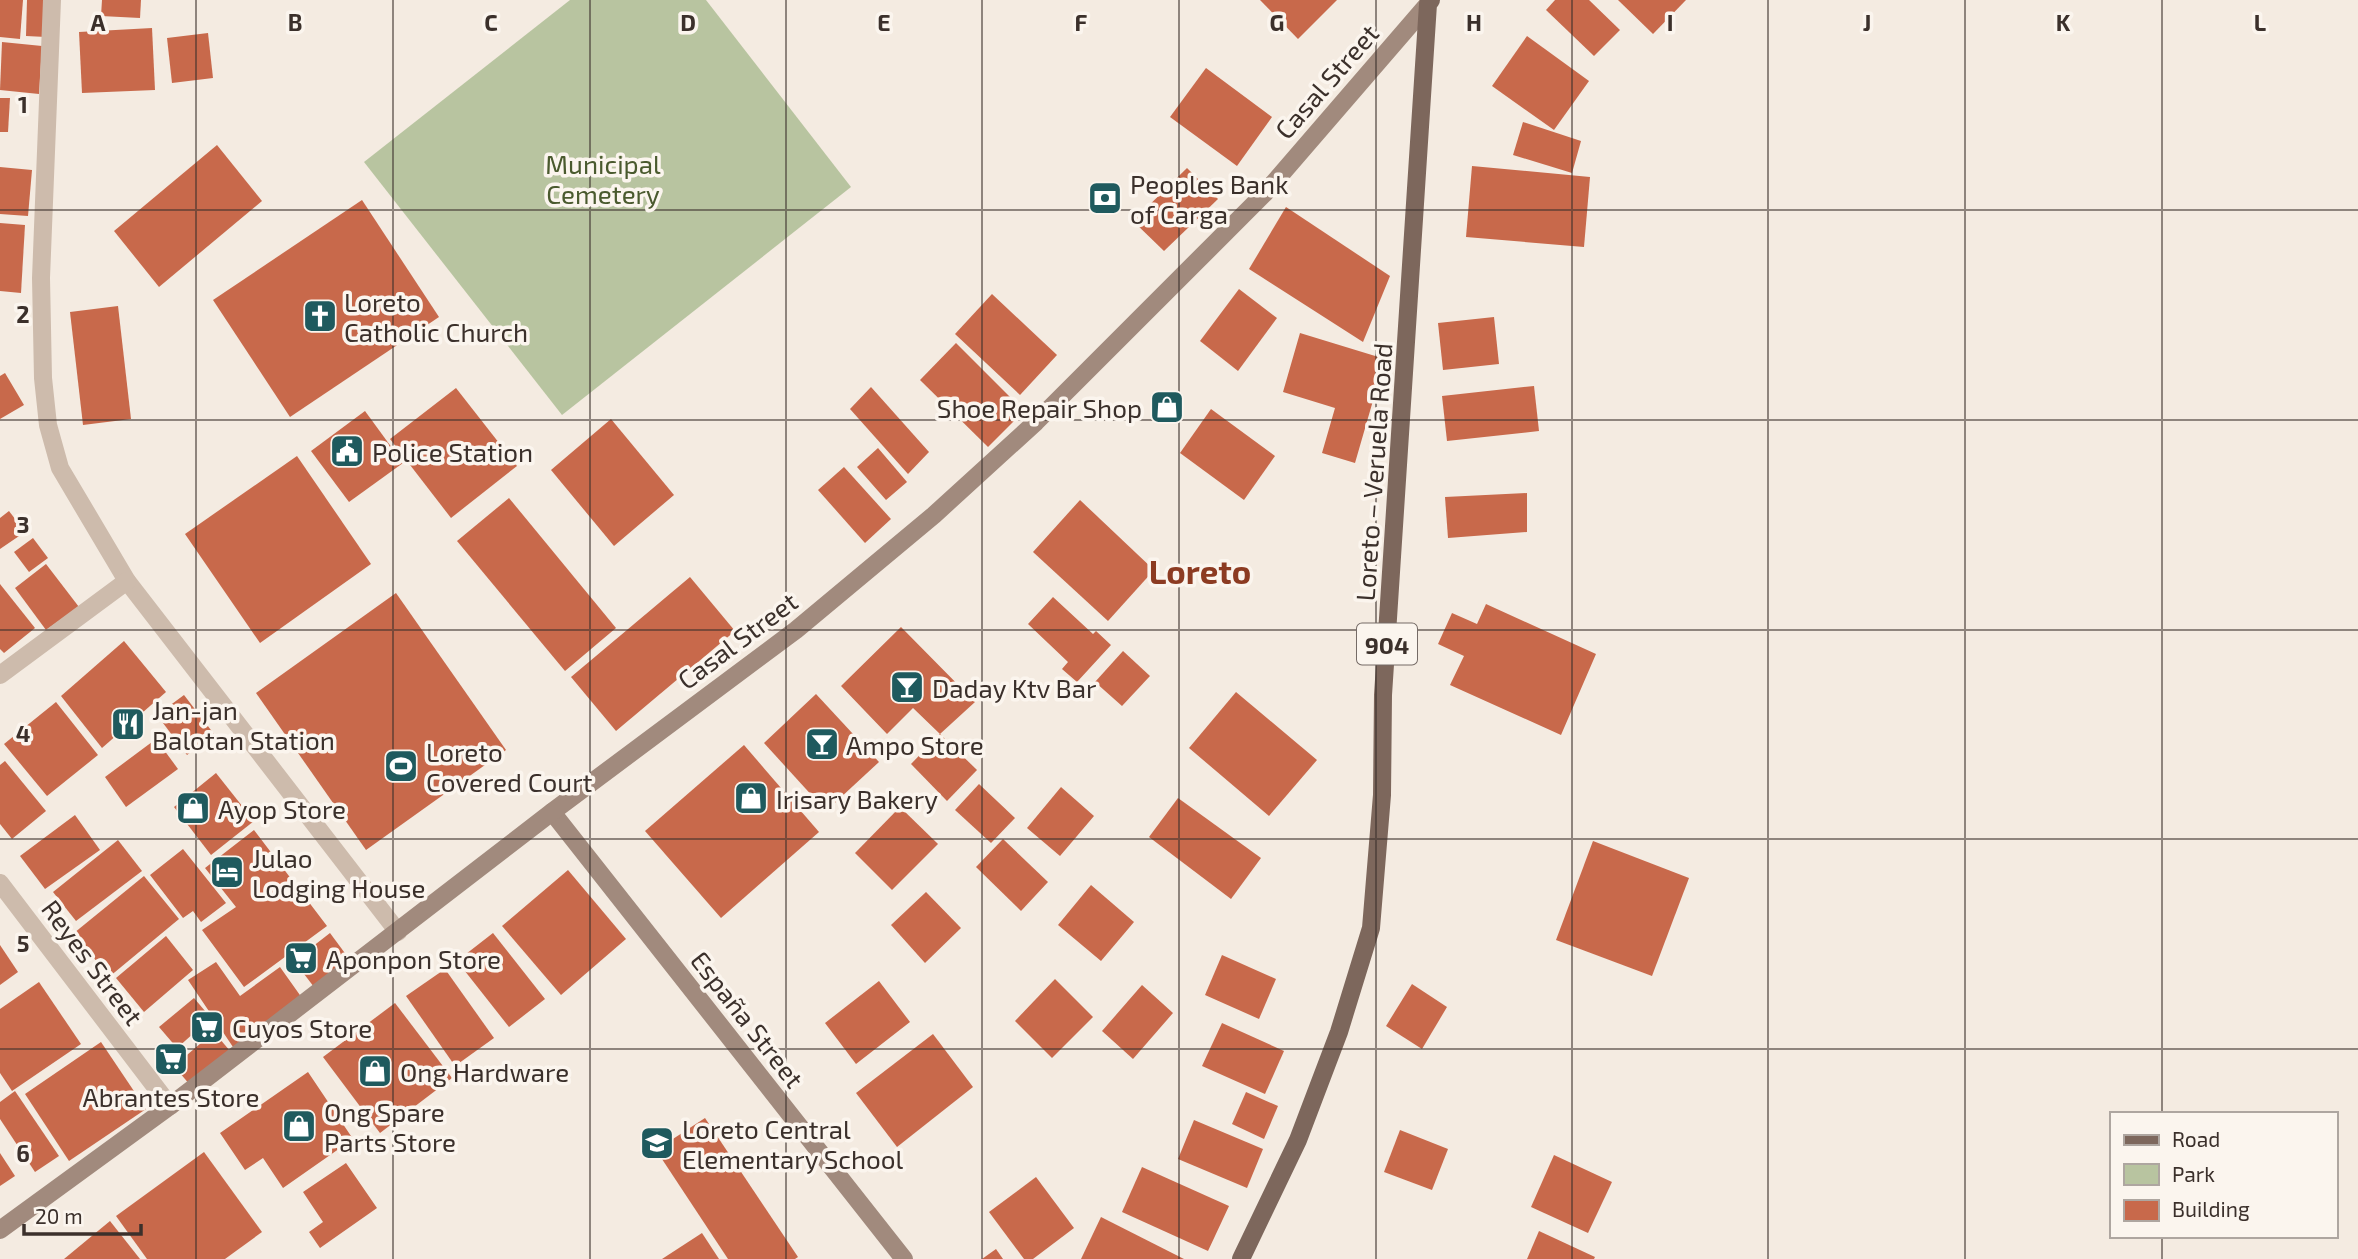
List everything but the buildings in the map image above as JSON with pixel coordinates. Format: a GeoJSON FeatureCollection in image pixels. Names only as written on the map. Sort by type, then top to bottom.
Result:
{"type":"FeatureCollection","features":[{"type":"Feature","properties":{"kind":"main road","name":"Loreto – Veruela Road"},"geometry":{"type":"LineString","coordinates":[[1241,1259],[1297,1140],[1339,1032],[1371,928],[1382,795],[1383,695],[1430,2]]}},
{"type":"Feature","properties":{"kind":"street"},"geometry":{"type":"LineString","coordinates":[[52,0],[41,278],[43,378],[48,425],[60,468],[127,581],[398,932]]}},
{"type":"Feature","properties":{"kind":"street","name":"Casal Street"},"geometry":{"type":"LineString","coordinates":[[0,1230],[170,1106],[552,811],[796,630],[934,514],[1036,422],[1264,194],[1430,2]]}},
{"type":"Feature","properties":{"kind":"street"},"geometry":{"type":"LineString","coordinates":[[0,675],[127,581]]}},
{"type":"Feature","properties":{"kind":"street","name":"España Street"},"geometry":{"type":"LineString","coordinates":[[552,811],[904,1259]]}},
{"type":"Feature","properties":{"kind":"street","name":"Reyes Street"},"geometry":{"type":"LineString","coordinates":[[0,883],[170,1106]]}},
{"type":"Feature","properties":{"kind":"green space","name":"Municipal Cemetery"},"geometry":{"type":"Polygon","coordinates":[[[570,0],[706,0],[851,187],[562,415],[364,162],[570,0]]]}},
{"type":"Feature","properties":{"kind":"place","name":"Peoples Bank of Carga"},"geometry":{"type":"Point","coordinates":[1105,198]}},
{"type":"Feature","properties":{"kind":"place","name":"Loreto Catholic Church"},"geometry":{"type":"Point","coordinates":[320,316]}},
{"type":"Feature","properties":{"kind":"place","name":"Shoe Repair Shop"},"geometry":{"type":"Point","coordinates":[1167,407]}},
{"type":"Feature","properties":{"kind":"place","name":"Police Station"},"geometry":{"type":"Point","coordinates":[347,451]}},
{"type":"Feature","properties":{"kind":"place","name":"Daday Ktv Bar"},"geometry":{"type":"Point","coordinates":[907,687]}},
{"type":"Feature","properties":{"kind":"place","name":"Jan-jan Balotan Station"},"geometry":{"type":"Point","coordinates":[128,724]}},
{"type":"Feature","properties":{"kind":"place","name":"Ampo Store"},"geometry":{"type":"Point","coordinates":[822,744]}},
{"type":"Feature","properties":{"kind":"place","name":"Loreto Covered Court"},"geometry":{"type":"Point","coordinates":[401,766]}},
{"type":"Feature","properties":{"kind":"place","name":"Irisary Bakery"},"geometry":{"type":"Point","coordinates":[751,798]}},
{"type":"Feature","properties":{"kind":"place","name":"Ayop Store"},"geometry":{"type":"Point","coordinates":[193,808]}},
{"type":"Feature","properties":{"kind":"place","name":"Julao Lodging House"},"geometry":{"type":"Point","coordinates":[227,872]}},
{"type":"Feature","properties":{"kind":"place","name":"Aponpon Store"},"geometry":{"type":"Point","coordinates":[301,958]}},
{"type":"Feature","properties":{"kind":"place","name":"Cuyos Store"},"geometry":{"type":"Point","coordinates":[207,1027]}},
{"type":"Feature","properties":{"kind":"place","name":"Abrantes Store"},"geometry":{"type":"Point","coordinates":[171,1059]}},
{"type":"Feature","properties":{"kind":"place","name":"Ong Hardware"},"geometry":{"type":"Point","coordinates":[375,1071]}},
{"type":"Feature","properties":{"kind":"place","name":"Ong Spare Parts Store"},"geometry":{"type":"Point","coordinates":[299,1126]}},
{"type":"Feature","properties":{"kind":"place","name":"Loreto Central Elementary School"},"geometry":{"type":"Point","coordinates":[657,1143]}},
{"type":"Feature","properties":{"kind":"district","name":"Loreto"},"geometry":{"type":"Point","coordinates":[1200,571]}}]}
